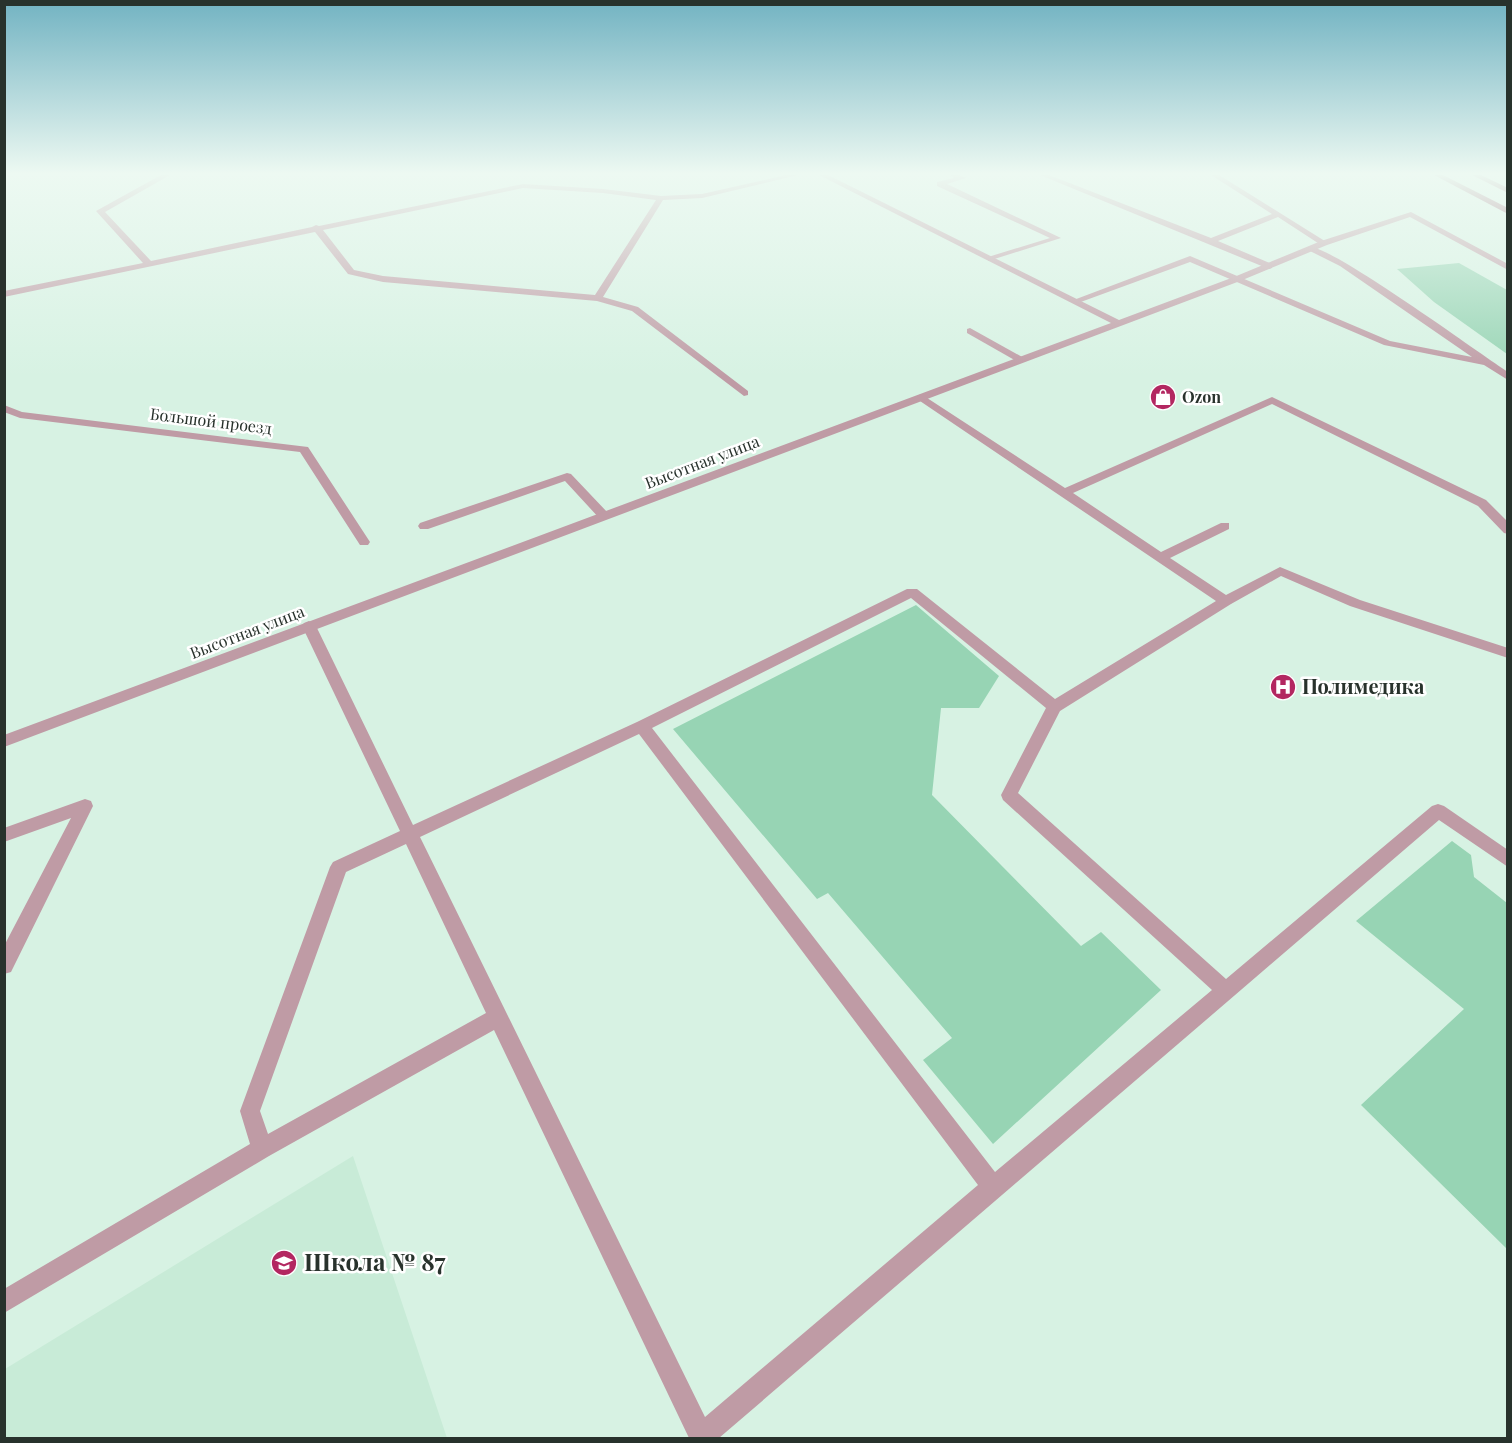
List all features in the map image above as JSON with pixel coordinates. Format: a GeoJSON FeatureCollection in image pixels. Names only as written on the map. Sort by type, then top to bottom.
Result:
{"type":"FeatureCollection","features":[{"type":"Feature","properties":{"kind":"street"},"geometry":{"type":"LineString","coordinates":[[129,242],[148,263]]}},
{"type":"Feature","properties":{"kind":"street"},"geometry":{"type":"LineString","coordinates":[[4,294],[244,242]]}},
{"type":"Feature","properties":{"kind":"street"},"geometry":{"type":"LineString","coordinates":[[328,242],[351,272],[383,279],[598,298],[635,309],[744,393]]}},
{"type":"Feature","properties":{"kind":"street"},"geometry":{"type":"LineString","coordinates":[[598,298],[633,242]]}},
{"type":"Feature","properties":{"kind":"street"},"geometry":{"type":"LineString","coordinates":[[957,242],[1118,324]]}},
{"type":"Feature","properties":{"kind":"street"},"geometry":{"type":"LineString","coordinates":[[991,259],[1043,242]]}},
{"type":"Feature","properties":{"kind":"street"},"geometry":{"type":"LineString","coordinates":[[1214,242],[1269,266]]}},
{"type":"Feature","properties":{"kind":"street","name":"Высотная улица"},"geometry":{"type":"LineString","coordinates":[[1462,242],[1508,268]]}},
{"type":"Feature","properties":{"kind":"street","name":"Высотная улица"},"geometry":{"type":"LineString","coordinates":[[4,741],[1118,324],[1324,243]]}},
{"type":"Feature","properties":{"kind":"street"},"geometry":{"type":"LineString","coordinates":[[1313,249],[1343,264],[1508,377]]}},
{"type":"Feature","properties":{"kind":"street"},"geometry":{"type":"LineString","coordinates":[[1075,301],[1190,259],[1387,343],[1488,363]]}},
{"type":"Feature","properties":{"kind":"street"},"geometry":{"type":"LineString","coordinates":[[970,331],[1021,360]]}},
{"type":"Feature","properties":{"kind":"street"},"geometry":{"type":"LineString","coordinates":[[921,397],[1226,601]]}},
{"type":"Feature","properties":{"kind":"street"},"geometry":{"type":"LineString","coordinates":[[1064,493],[1272,400],[1482,504],[1508,530]]}},
{"type":"Feature","properties":{"kind":"street","name":"Большой проезд"},"geometry":{"type":"LineString","coordinates":[[4,408],[21,415],[304,449],[364,542]]}},
{"type":"Feature","properties":{"kind":"street"},"geometry":{"type":"LineString","coordinates":[[424,526],[567,476],[604,516]]}},
{"type":"Feature","properties":{"kind":"street"},"geometry":{"type":"LineString","coordinates":[[1161,557],[1225,526]]}},
{"type":"Feature","properties":{"kind":"street"},"geometry":{"type":"LineString","coordinates":[[1225,990],[1009,795],[1054,707],[1226,601],[1280,572],[1355,603],[1508,653]]}},
{"type":"Feature","properties":{"kind":"street"},"geometry":{"type":"LineString","coordinates":[[262,1149],[250,1111],[339,867],[642,726],[912,592],[1054,707]]}},
{"type":"Feature","properties":{"kind":"street"},"geometry":{"type":"LineString","coordinates":[[309,626],[701,1437],[993,1186],[1438,811],[1508,860]]}},
{"type":"Feature","properties":{"kind":"street"},"geometry":{"type":"LineString","coordinates":[[642,726],[993,1186]]}},
{"type":"Feature","properties":{"kind":"street"},"geometry":{"type":"LineString","coordinates":[[4,835],[85,806],[4,966]]}},
{"type":"Feature","properties":{"kind":"street"},"geometry":{"type":"LineString","coordinates":[[4,1302],[262,1149],[498,1017]]}},
{"type":"Feature","properties":{"kind":"shaded area","name":"Школа № 87"},"geometry":{"type":"Polygon","coordinates":[[[353,1156],[447,1438],[5,1438],[5,1369],[353,1156]]]}},
{"type":"Feature","properties":{"kind":"green space"},"geometry":{"type":"Polygon","coordinates":[[[1459,263],[1507,290],[1507,354],[1434,302],[1397,269],[1459,263]]]}},
{"type":"Feature","properties":{"kind":"green space"},"geometry":{"type":"Polygon","coordinates":[[[916,605],[999,676],[979,708],[941,708],[932,795],[1081,946],[1101,932],[1161,990],[993,1144],[923,1060],[952,1038],[828,893],[817,899],[673,729],[916,605]]]}},
{"type":"Feature","properties":{"kind":"green space"},"geometry":{"type":"Polygon","coordinates":[[[1452,841],[1471,855],[1474,877],[1507,903],[1507,1249],[1361,1105],[1464,1009],[1356,921],[1452,841]]]}},
{"type":"Feature","properties":{"kind":"place","name":"Ozon"},"geometry":{"type":"Point","coordinates":[1163,397]}},
{"type":"Feature","properties":{"kind":"place","name":"Полимедика"},"geometry":{"type":"Point","coordinates":[1283,687]}},
{"type":"Feature","properties":{"kind":"place","name":"Школа № 87"},"geometry":{"type":"Point","coordinates":[284,1263]}}]}
